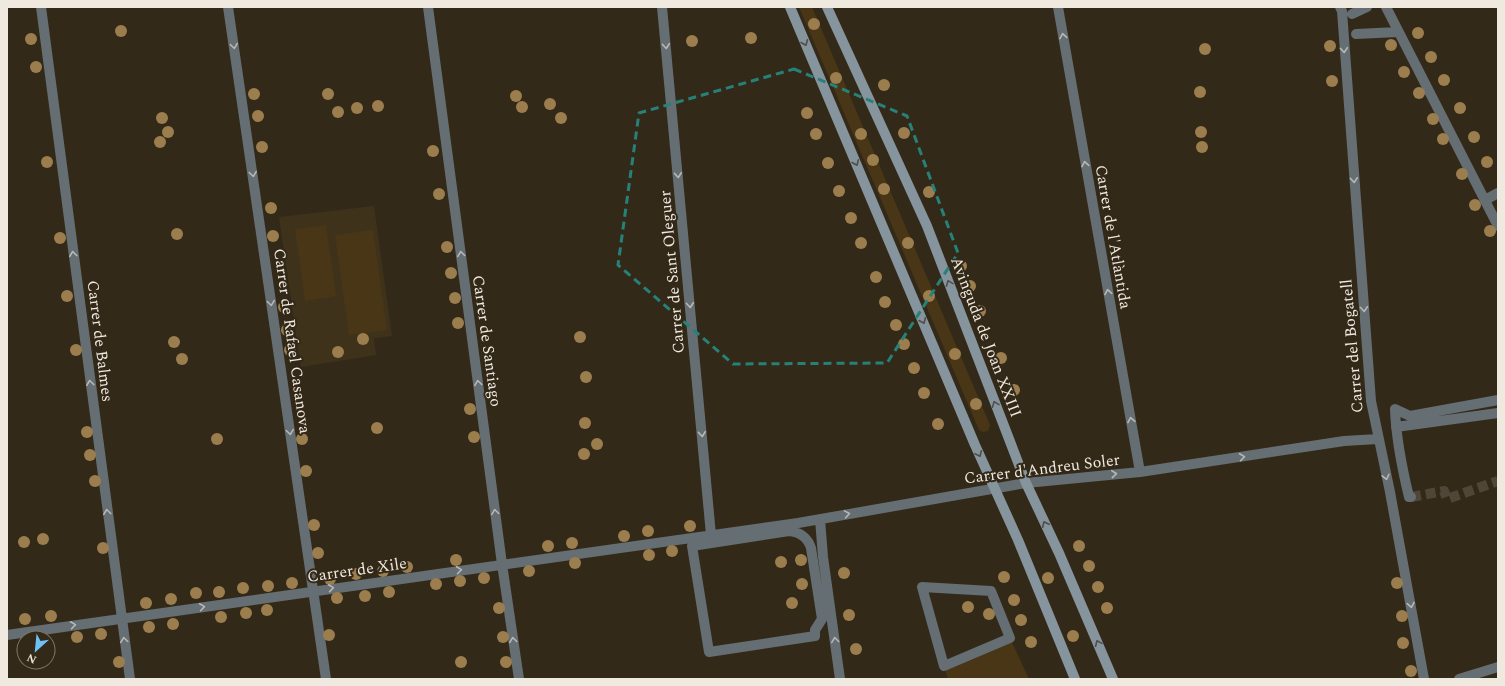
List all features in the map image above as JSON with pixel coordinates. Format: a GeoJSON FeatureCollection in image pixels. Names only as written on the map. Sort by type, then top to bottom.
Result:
{"type":"FeatureCollection","features":[{"type":"Feature","properties":{"kind":"street","name":"Carrer de Balmes"},"geometry":{"type":"LineString","coordinates":[[41,7],[130,679]]}},
{"type":"Feature","properties":{"kind":"street","name":"Carrer de Rafael Casanova"},"geometry":{"type":"LineString","coordinates":[[228,7],[326,679]]}},
{"type":"Feature","properties":{"kind":"street","name":"Carrer de Santiago"},"geometry":{"type":"LineString","coordinates":[[428,7],[502,564],[519,679]]}},
{"type":"Feature","properties":{"kind":"street","name":"Carrer de Sant Oleguer"},"geometry":{"type":"LineString","coordinates":[[662,7],[711,535]]}},
{"type":"Feature","properties":{"kind":"street"},"geometry":{"type":"LineString","coordinates":[[790,7],[975,445],[996,488],[1075,679]]}},
{"type":"Feature","properties":{"kind":"street","name":"Avinguda de Joan XXIII"},"geometry":{"type":"LineString","coordinates":[[827,7],[927,226],[1026,483],[1051,536],[1113,679]]}},
{"type":"Feature","properties":{"kind":"street","name":"Carrer de l'Atlàntida"},"geometry":{"type":"LineString","coordinates":[[1058,7],[1140,472]]}},
{"type":"Feature","properties":{"kind":"street","name":"Carrer del Bogatell"},"geometry":{"type":"LineString","coordinates":[[1340,7],[1342,11],[1371,401],[1390,492],[1424,679]]}},
{"type":"Feature","properties":{"kind":"street"},"geometry":{"type":"LineString","coordinates":[[1352,14],[1367,7]]}},
{"type":"Feature","properties":{"kind":"street"},"geometry":{"type":"LineString","coordinates":[[1386,7],[1498,226]]}},
{"type":"Feature","properties":{"kind":"street"},"geometry":{"type":"LineString","coordinates":[[1356,34],[1398,32]]}},
{"type":"Feature","properties":{"kind":"street"},"geometry":{"type":"LineString","coordinates":[[1485,200],[1498,193]]}},
{"type":"Feature","properties":{"kind":"street"},"geometry":{"type":"LineString","coordinates":[[1411,497],[1409,497],[1403,475],[1395,409],[1410,416],[1498,400]]}},
{"type":"Feature","properties":{"kind":"street"},"geometry":{"type":"LineString","coordinates":[[1396,427],[1498,413]]}},
{"type":"Feature","properties":{"kind":"street","name":"Carrer d'Andreu Soler"},"geometry":{"type":"LineString","coordinates":[[711,535],[820,519],[1026,483],[1140,472],[1344,442],[1378,439]]}},
{"type":"Feature","properties":{"kind":"street"},"geometry":{"type":"LineString","coordinates":[[820,519],[823,557],[840,679]]}},
{"type":"Feature","properties":{"kind":"street"},"geometry":{"type":"LineString","coordinates":[[789,531],[795,532],[805,538],[809,542],[811,548],[822,619],[815,630],[815,636],[709,652],[692,546],[789,531]]}},
{"type":"Feature","properties":{"kind":"street","name":"Carrer de Xile"},"geometry":{"type":"LineString","coordinates":[[7,634],[711,535]]}},
{"type":"Feature","properties":{"kind":"street"},"geometry":{"type":"LineString","coordinates":[[922,587],[991,591],[1010,638],[944,666],[922,587]]}},
{"type":"Feature","properties":{"kind":"street"},"geometry":{"type":"LineString","coordinates":[[1459,679],[1498,667]]}},
{"type":"Feature","properties":{"kind":"highlighted area"},"geometry":{"type":"Polygon","coordinates":[[[794,69],[907,116],[958,253],[887,363],[733,364],[618,265],[639,113],[794,69]]]}},
{"type":"Feature","properties":{"kind":"shaded area"},"geometry":{"type":"Polygon","coordinates":[[[799,7],[812,7],[990,425],[988,431],[983,432],[979,430],[799,7]]]}},
{"type":"Feature","properties":{"kind":"shaded area"},"geometry":{"type":"Polygon","coordinates":[[[374,206],[392,336],[374,338],[376,355],[301,367],[279,217],[374,206]]]}},
{"type":"Feature","properties":{"kind":"shaded area"},"geometry":{"type":"Polygon","coordinates":[[[326,225],[336,296],[305,301],[295,229],[326,225]]]}},
{"type":"Feature","properties":{"kind":"shaded area"},"geometry":{"type":"Polygon","coordinates":[[[373,230],[387,330],[349,335],[335,235],[373,230]]]}},
{"type":"Feature","properties":{"kind":"shaded area"},"geometry":{"type":"Polygon","coordinates":[[[1010,638],[1029,679],[948,679],[944,666],[1010,638]]]}},
{"type":"Feature","properties":{"kind":"tunnel"},"geometry":{"type":"LineString","coordinates":[[1411,497],[1444,491],[1447,499],[1498,481]]}}]}
